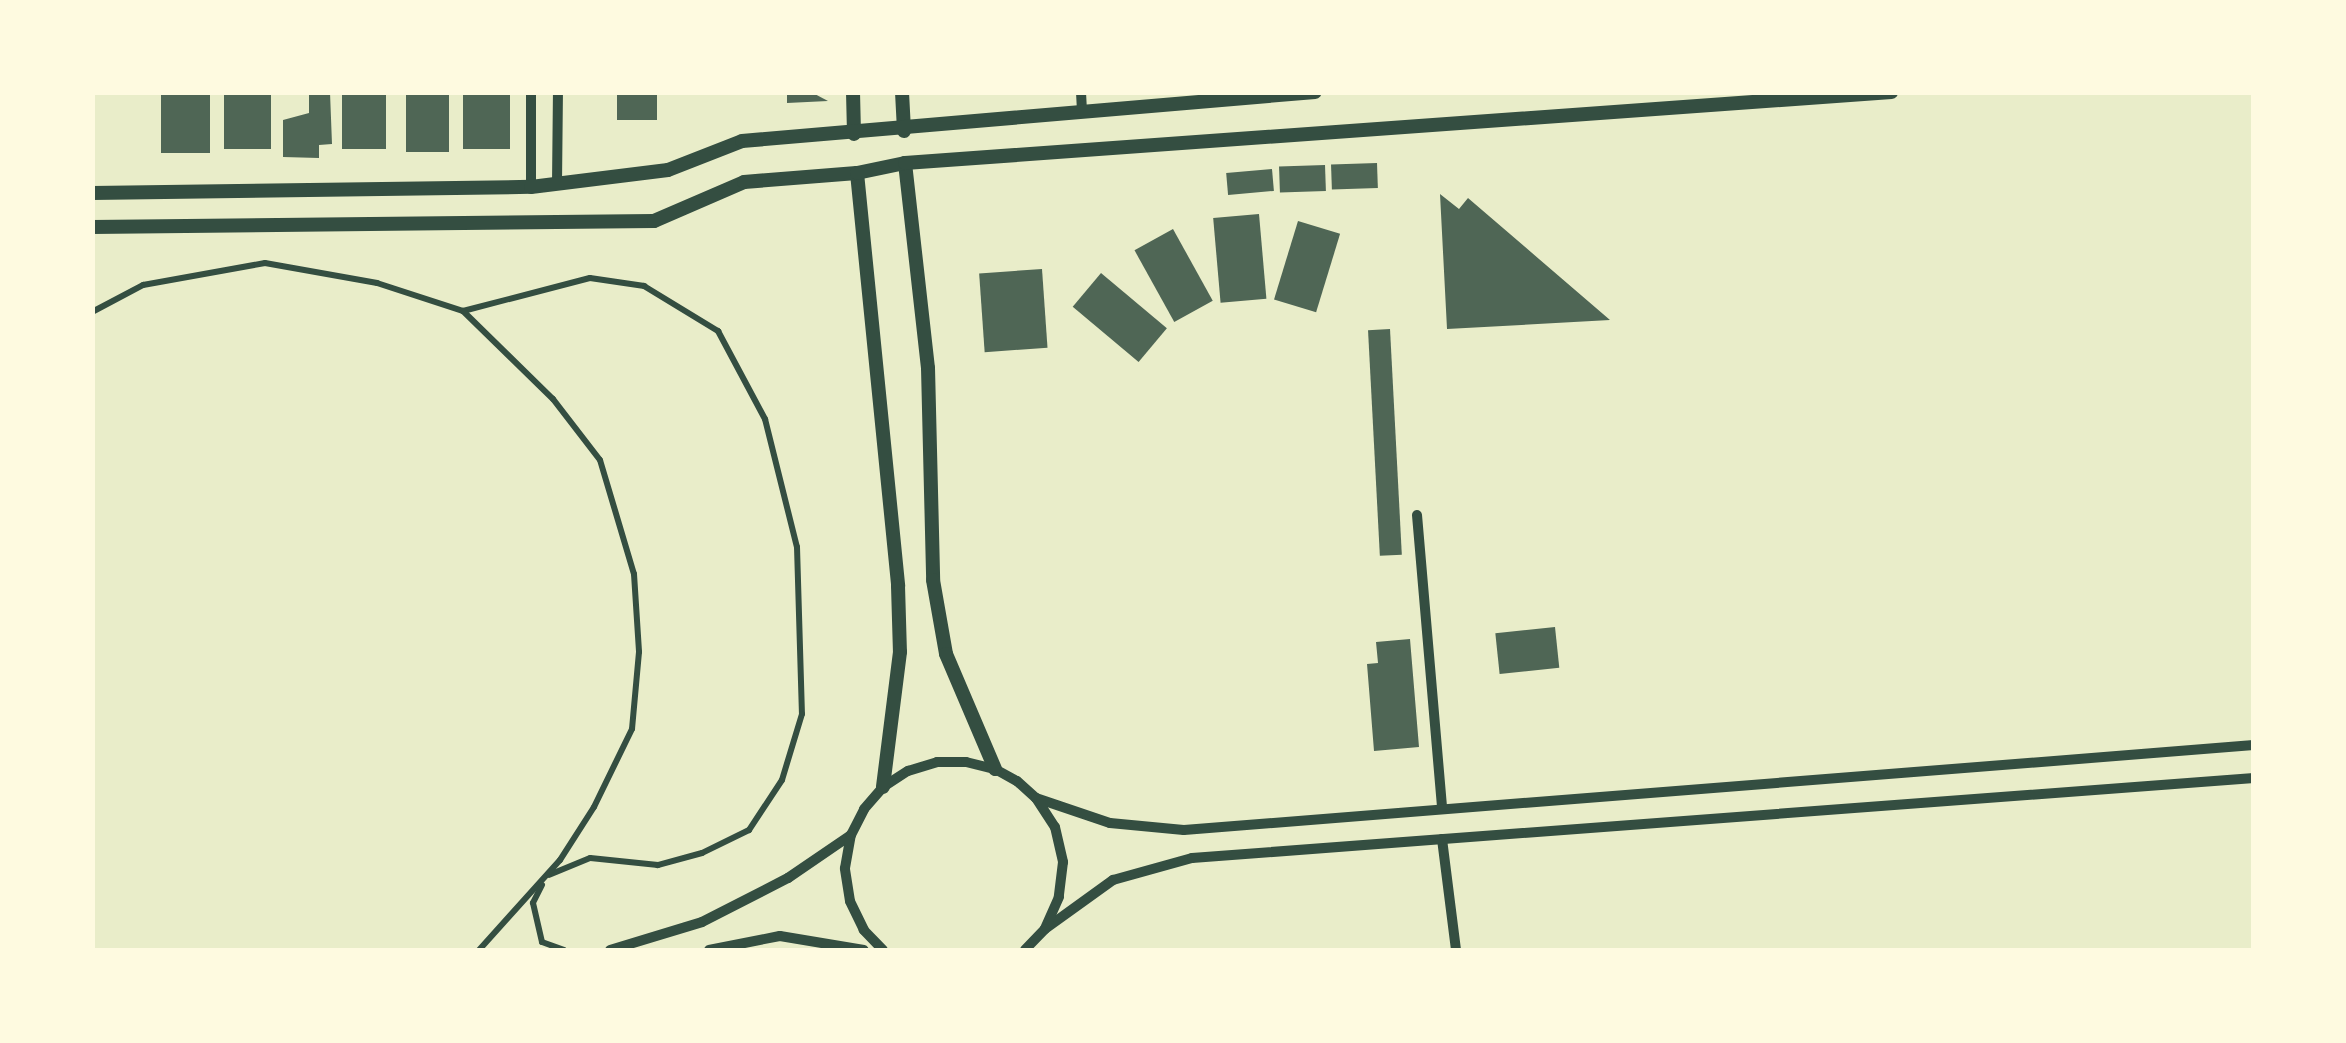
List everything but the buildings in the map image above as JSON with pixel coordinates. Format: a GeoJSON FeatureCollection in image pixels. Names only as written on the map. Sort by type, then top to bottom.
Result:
{"type":"FeatureCollection","features":[{"type":"Feature","properties":{"kind":"street"},"geometry":{"type":"LineString","coordinates":[[530,92],[531,187]]}},
{"type":"Feature","properties":{"kind":"street"},"geometry":{"type":"LineString","coordinates":[[557,184],[558,92]]}},
{"type":"Feature","properties":{"kind":"street"},"geometry":{"type":"LineString","coordinates":[[853,92],[854,134]]}},
{"type":"Feature","properties":{"kind":"street"},"geometry":{"type":"LineString","coordinates":[[902,92],[904,130]]}},
{"type":"Feature","properties":{"kind":"street"},"geometry":{"type":"LineString","coordinates":[[1081,92],[1082,111]]}},
{"type":"Feature","properties":{"kind":"street"},"geometry":{"type":"LineString","coordinates":[[92,194],[531,187],[668,170],[742,141],[1314,92]]}},
{"type":"Feature","properties":{"kind":"street"},"geometry":{"type":"LineString","coordinates":[[92,226],[654,221],[744,182],[857,173],[904,163],[1891,92]]}},
{"type":"Feature","properties":{"kind":"street"},"geometry":{"type":"LineString","coordinates":[[904,163],[928,368],[934,580],[946,654],[995,769]]}},
{"type":"Feature","properties":{"kind":"street"},"geometry":{"type":"LineString","coordinates":[[857,173],[898,586],[900,652],[884,787]]}},
{"type":"Feature","properties":{"kind":"street"},"geometry":{"type":"LineString","coordinates":[[1417,515],[1442,809]]}},
{"type":"Feature","properties":{"kind":"street"},"geometry":{"type":"LineString","coordinates":[[883,950],[864,930],[850,900],[845,868],[850,835],[864,808],[884,787],[908,771],[936,762],[966,762],[995,769],[1036,798],[1110,823],[1184,830],[2254,745]]}},
{"type":"Feature","properties":{"kind":"street"},"geometry":{"type":"LineString","coordinates":[[1025,950],[1045,930],[1114,880],[1192,858],[2254,778]]}},
{"type":"Feature","properties":{"kind":"street"},"geometry":{"type":"LineString","coordinates":[[1036,798],[1055,828],[1063,862],[1059,897],[1045,930]]}},
{"type":"Feature","properties":{"kind":"street"},"geometry":{"type":"LineString","coordinates":[[610,950],[702,922],[788,878],[850,835]]}},
{"type":"Feature","properties":{"kind":"street"},"geometry":{"type":"LineString","coordinates":[[1442,839],[1456,950]]}},
{"type":"Feature","properties":{"kind":"street"},"geometry":{"type":"LineString","coordinates":[[709,950],[780,936],[864,950]]}},
{"type":"Feature","properties":{"kind":"lane"},"geometry":{"type":"LineString","coordinates":[[92,312],[143,284],[265,263],[377,283],[463,311],[553,399],[600,460],[634,574],[638,652],[632,728],[594,806],[546,876],[479,950]]}},
{"type":"Feature","properties":{"kind":"lane"},"geometry":{"type":"LineString","coordinates":[[463,311],[590,278],[644,286],[718,331],[766,419],[797,546],[802,714],[782,780],[748,830],[702,853],[658,865],[590,858],[546,876],[533,903],[542,942],[564,950]]}}]}
